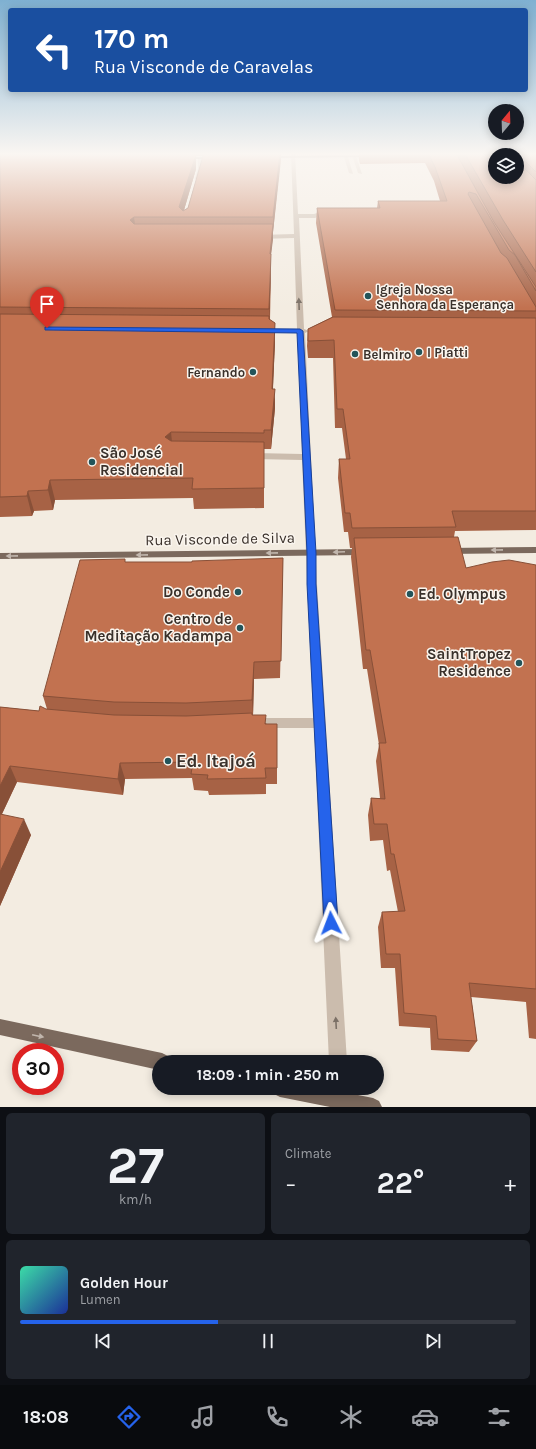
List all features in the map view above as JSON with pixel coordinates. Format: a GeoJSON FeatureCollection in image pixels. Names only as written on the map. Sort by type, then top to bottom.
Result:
{"type":"FeatureCollection","features":[{"type":"Feature","properties":{"kind":"main road"},"geometry":{"type":"LineString","coordinates":[[440,551],[536,550]]}},
{"type":"Feature","properties":{"kind":"main road","name":"Rua Visconde de Silva"},"geometry":{"type":"LineString","coordinates":[[0,556],[376,552]]}},
{"type":"Feature","properties":{"kind":"main road"},"geometry":{"type":"LineString","coordinates":[[0,1027],[152,1060]]}},
{"type":"Feature","properties":{"kind":"main road"},"geometry":{"type":"LineString","coordinates":[[343,1095],[373,1107]]}},
{"type":"Feature","properties":{"kind":"street"},"geometry":{"type":"LineString","coordinates":[[295,205],[312,584],[338,1055]]}},
{"type":"Feature","properties":{"kind":"street"},"geometry":{"type":"LineString","coordinates":[[296,216],[315,216],[330,210]]}},
{"type":"Feature","properties":{"kind":"street"},"geometry":{"type":"LineString","coordinates":[[256,237],[297,236]]}},
{"type":"Feature","properties":{"kind":"street"},"geometry":{"type":"LineString","coordinates":[[253,331],[314,330]]}},
{"type":"Feature","properties":{"kind":"street"},"geometry":{"type":"LineString","coordinates":[[245,456],[306,457]]}},
{"type":"Feature","properties":{"kind":"street"},"geometry":{"type":"LineString","coordinates":[[239,723],[320,723]]}},
{"type":"Feature","properties":{"kind":"building"},"geometry":{"type":"Polygon","coordinates":[[[0,205],[180,205],[179,207],[183,211],[188,208],[189,205],[274,205],[273,217],[134,217],[130,220],[134,224],[273,224],[270,254],[269,309],[0,307],[0,205]]]}},
{"type":"Feature","properties":{"kind":"building"},"geometry":{"type":"Polygon","coordinates":[[[379,205],[474,205],[501,253],[507,258],[536,307],[536,311],[335,310],[317,208],[380,208],[379,205]]]}},
{"type":"Feature","properties":{"kind":"building"},"geometry":{"type":"Polygon","coordinates":[[[482,205],[484,205],[536,287],[536,291],[515,255],[509,250],[482,205]]]}},
{"type":"Feature","properties":{"kind":"building"},"geometry":{"type":"Polygon","coordinates":[[[494,205],[536,205],[536,272],[503,220],[494,205]]]}},
{"type":"Feature","properties":{"kind":"building"},"geometry":{"type":"Polygon","coordinates":[[[0,314],[269,316],[269,319],[275,323],[272,389],[275,389],[271,430],[264,430],[264,433],[171,432],[165,437],[171,441],[264,442],[264,488],[192,489],[193,478],[50,480],[48,490],[28,491],[27,496],[0,497],[0,314]]]}},
{"type":"Feature","properties":{"kind":"building"},"geometry":{"type":"Polygon","coordinates":[[[333,317],[536,318],[536,511],[452,511],[456,527],[352,528],[350,513],[345,513],[339,459],[350,459],[343,409],[337,409],[334,340],[308,341],[308,329],[333,317]]]}},
{"type":"Feature","properties":{"kind":"building"},"geometry":{"type":"Polygon","coordinates":[[[458,537],[466,568],[509,560],[536,565],[536,989],[469,983],[477,1041],[438,1039],[436,1016],[404,1013],[400,954],[386,954],[382,912],[405,911],[394,854],[391,854],[387,824],[374,824],[371,798],[385,799],[379,743],[386,743],[370,650],[366,650],[354,538],[458,537]]]}},
{"type":"Feature","properties":{"kind":"building"},"geometry":{"type":"Polygon","coordinates":[[[283,558],[281,661],[254,662],[252,700],[186,703],[114,702],[43,696],[80,560],[125,559],[125,562],[192,562],[283,558]]]}},
{"type":"Feature","properties":{"kind":"building"},"geometry":{"type":"Polygon","coordinates":[[[40,706],[46,709],[114,715],[186,716],[252,713],[252,715],[266,715],[265,724],[277,724],[277,768],[265,768],[266,778],[207,779],[208,775],[191,774],[193,762],[120,763],[118,779],[10,766],[0,786],[0,707],[39,711],[40,706]]]}},
{"type":"Feature","properties":{"kind":"building"},"geometry":{"type":"Polygon","coordinates":[[[0,814],[24,819],[0,872],[0,814]]]}},
{"type":"Feature","properties":{"kind":"place","name":"Igreja Nossa Senhora da Esperança"},"geometry":{"type":"Point","coordinates":[368,296]}},
{"type":"Feature","properties":{"kind":"place","name":"I Piatti"},"geometry":{"type":"Point","coordinates":[419,352]}},
{"type":"Feature","properties":{"kind":"place","name":"Belmiro"},"geometry":{"type":"Point","coordinates":[355,354]}},
{"type":"Feature","properties":{"kind":"place","name":"Fernando"},"geometry":{"type":"Point","coordinates":[253,372]}},
{"type":"Feature","properties":{"kind":"place","name":"São José Residencial"},"geometry":{"type":"Point","coordinates":[92,462]}},
{"type":"Feature","properties":{"kind":"place","name":"Do Conde"},"geometry":{"type":"Point","coordinates":[238,592]}},
{"type":"Feature","properties":{"kind":"place","name":"Ed. Olympus"},"geometry":{"type":"Point","coordinates":[410,594]}},
{"type":"Feature","properties":{"kind":"place","name":"Centro de Meditação Kadampa"},"geometry":{"type":"Point","coordinates":[240,628]}},
{"type":"Feature","properties":{"kind":"place","name":"SaintTropez Residence"},"geometry":{"type":"Point","coordinates":[519,663]}},
{"type":"Feature","properties":{"kind":"place","name":"Ed. Itajoá"},"geometry":{"type":"Point","coordinates":[168,761]}},
{"type":"Feature","properties":{"kind":"route"},"geometry":{"type":"LineString","coordinates":[[47,328],[300,331],[312,584],[331,923]]}}]}
